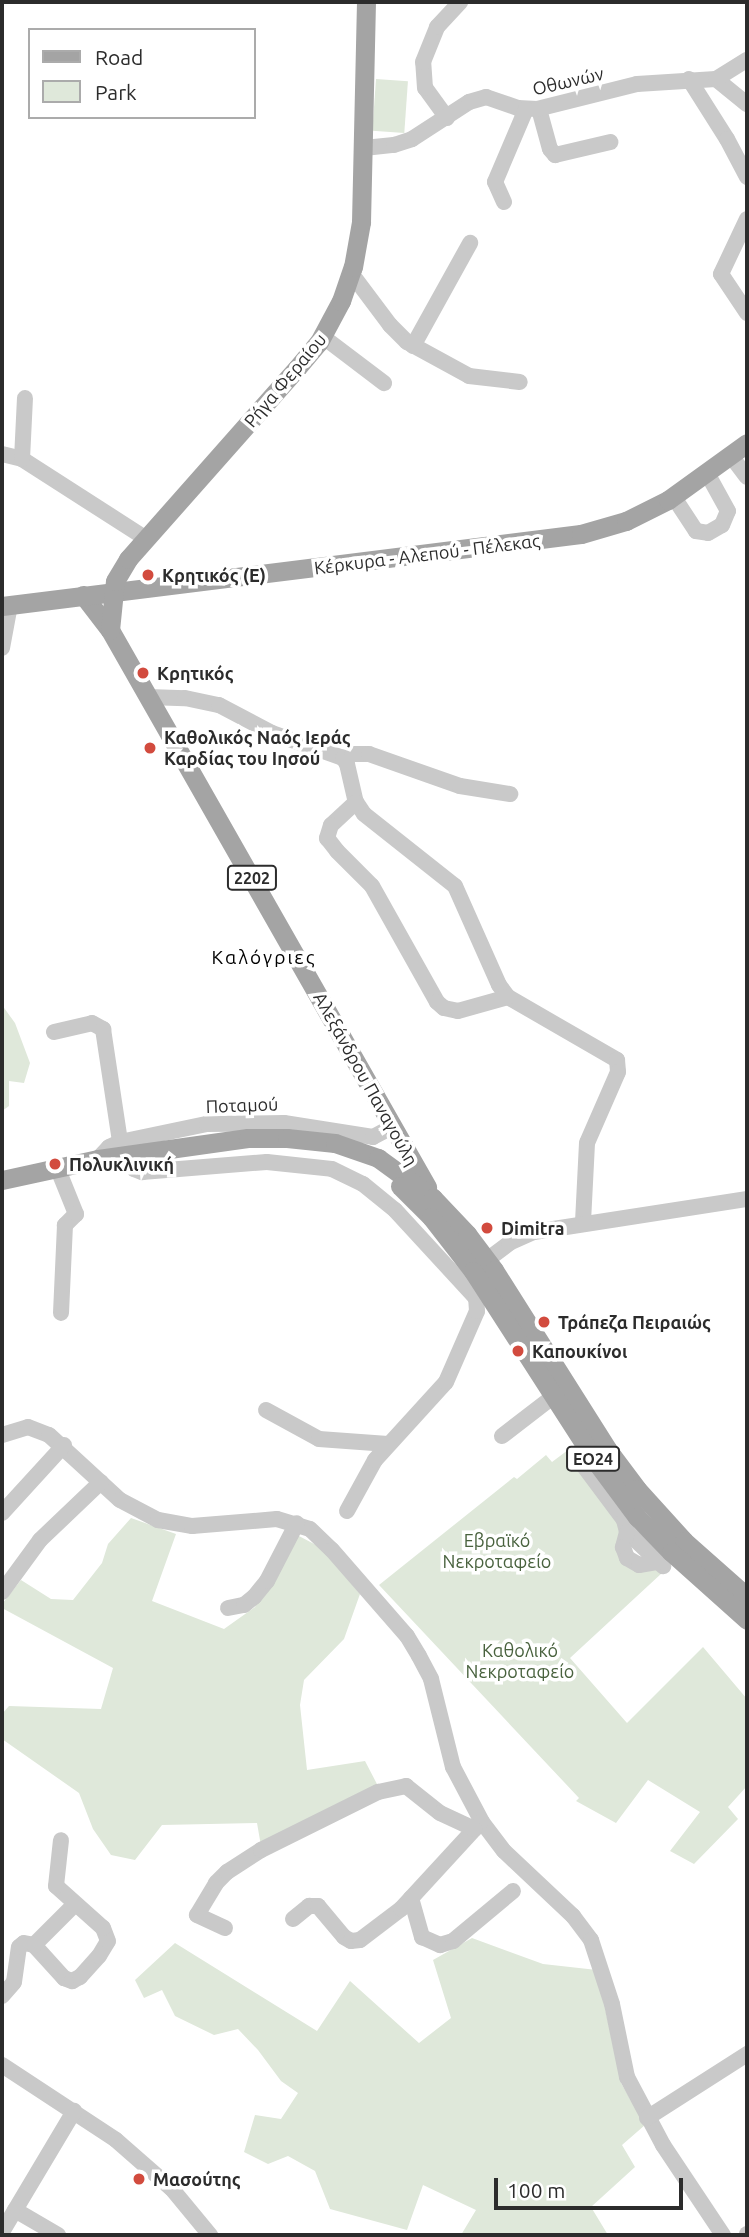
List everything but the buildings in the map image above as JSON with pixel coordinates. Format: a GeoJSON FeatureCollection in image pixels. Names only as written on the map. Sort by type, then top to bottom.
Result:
{"type":"FeatureCollection","features":[{"type":"Feature","properties":{"kind":"main road","name":"Ρήγα Φεραίου"},"geometry":{"type":"LineString","coordinates":[[113,591],[120,572],[145,538],[255,417],[322,336],[335,315],[351,273],[361,222],[366,2]]}},
{"type":"Feature","properties":{"kind":"main road","name":"Κέρκυρα - Αλεπού - Πέλεκας"},"geometry":{"type":"LineString","coordinates":[[6,606],[562,537],[626,521],[673,496],[747,443]]}},
{"type":"Feature","properties":{"kind":"main road"},"geometry":{"type":"LineString","coordinates":[[110,630],[113,591]]}},
{"type":"Feature","properties":{"kind":"main road","name":"2202"},"geometry":{"type":"LineString","coordinates":[[83,595],[110,630]]}},
{"type":"Feature","properties":{"kind":"main road","name":"Αλεξάνδρου Παναγούλη"},"geometry":{"type":"LineString","coordinates":[[110,630],[433,1198]]}},
{"type":"Feature","properties":{"kind":"main road","name":"ΕΟ24"},"geometry":{"type":"LineString","coordinates":[[2,1180],[98,1159],[121,1149],[288,1138],[335,1143],[363,1151],[403,1174],[433,1198],[637,1489],[684,1541],[747,1597]]}},
{"type":"Feature","properties":{"kind":"main road","name":"ΕΟ24"},"geometry":{"type":"LineString","coordinates":[[321,1143],[365,1164],[402,1188],[480,1265],[482,1295],[554,1396],[600,1478],[649,1541],[747,1620]]}},
{"type":"Feature","properties":{"kind":"street"},"geometry":{"type":"LineString","coordinates":[[447,118],[425,88],[423,62],[437,27],[460,2]]}},
{"type":"Feature","properties":{"kind":"street"},"geometry":{"type":"LineString","coordinates":[[747,60],[716,79],[747,104]]}},
{"type":"Feature","properties":{"kind":"street"},"geometry":{"type":"LineString","coordinates":[[688,79],[727,139],[747,177]]}},
{"type":"Feature","properties":{"kind":"street","name":"Οθωνών"},"geometry":{"type":"LineString","coordinates":[[364,148],[394,145],[447,118],[469,102],[486,97],[532,109],[637,84],[716,79]]}},
{"type":"Feature","properties":{"kind":"street"},"geometry":{"type":"LineString","coordinates":[[532,109],[555,155],[611,142]]}},
{"type":"Feature","properties":{"kind":"street"},"geometry":{"type":"LineString","coordinates":[[504,202],[495,182],[532,109]]}},
{"type":"Feature","properties":{"kind":"street"},"geometry":{"type":"LineString","coordinates":[[747,219],[721,274],[747,313]]}},
{"type":"Feature","properties":{"kind":"street"},"geometry":{"type":"LineString","coordinates":[[413,346],[470,243]]}},
{"type":"Feature","properties":{"kind":"street"},"geometry":{"type":"LineString","coordinates":[[351,273],[390,325],[413,346],[469,376],[520,382]]}},
{"type":"Feature","properties":{"kind":"street"},"geometry":{"type":"LineString","coordinates":[[322,336],[384,383]]}},
{"type":"Feature","properties":{"kind":"street"},"geometry":{"type":"LineString","coordinates":[[22,459],[25,398]]}},
{"type":"Feature","properties":{"kind":"street"},"geometry":{"type":"LineString","coordinates":[[2,454],[22,459],[145,538]]}},
{"type":"Feature","properties":{"kind":"street"},"geometry":{"type":"LineString","coordinates":[[731,456],[747,477]]}},
{"type":"Feature","properties":{"kind":"street"},"geometry":{"type":"LineString","coordinates":[[673,496],[696,531],[708,533],[722,525],[727,519],[728,511],[707,473]]}},
{"type":"Feature","properties":{"kind":"street"},"geometry":{"type":"LineString","coordinates":[[2,648],[6,606]]}},
{"type":"Feature","properties":{"kind":"street"},"geometry":{"type":"LineString","coordinates":[[148,697],[185,698],[219,705],[272,733],[343,758],[347,764],[356,803],[373,824],[455,886],[499,985],[508,997],[606,1052],[619,1064],[614,1084],[587,1143],[583,1223]]}},
{"type":"Feature","properties":{"kind":"street"},"geometry":{"type":"LineString","coordinates":[[343,758],[352,754],[369,754],[460,786],[510,794]]}},
{"type":"Feature","properties":{"kind":"street"},"geometry":{"type":"LineString","coordinates":[[356,803],[331,825],[327,838],[372,886],[437,1002],[452,1011],[467,1011],[508,997]]}},
{"type":"Feature","properties":{"kind":"street"},"geometry":{"type":"LineString","coordinates":[[54,1032],[88,1023],[96,1023],[103,1029],[121,1149],[139,1171],[267,1162],[321,1166],[343,1173],[363,1184],[395,1210],[482,1295],[446,1382],[388,1444],[365,1476],[347,1511]]}},
{"type":"Feature","properties":{"kind":"street","name":"Ποταμού"},"geometry":{"type":"LineString","coordinates":[[121,1149],[207,1124],[284,1123],[365,1136],[378,1135],[392,1128]]}},
{"type":"Feature","properties":{"kind":"street"},"geometry":{"type":"LineString","coordinates":[[57,1167],[76,1214],[65,1225],[61,1313]]}},
{"type":"Feature","properties":{"kind":"street"},"geometry":{"type":"LineString","coordinates":[[480,1265],[525,1236],[583,1223],[747,1199]]}},
{"type":"Feature","properties":{"kind":"street"},"geometry":{"type":"LineString","coordinates":[[502,1436],[554,1396]]}},
{"type":"Feature","properties":{"kind":"street"},"geometry":{"type":"LineString","coordinates":[[267,1409],[318,1439],[388,1444]]}},
{"type":"Feature","properties":{"kind":"street"},"geometry":{"type":"LineString","coordinates":[[2,1435],[18,1429],[34,1428],[64,1445],[129,1506],[167,1522],[192,1526],[242,1519],[277,1519],[297,1523],[321,1537],[407,1636],[431,1679],[453,1767],[478,1825],[573,1916],[591,1940],[612,2004],[626,2077],[647,2118],[723,2235]]}},
{"type":"Feature","properties":{"kind":"street"},"geometry":{"type":"LineString","coordinates":[[2,1513],[64,1445]]}},
{"type":"Feature","properties":{"kind":"street"},"geometry":{"type":"LineString","coordinates":[[577,1457],[600,1478],[624,1520],[627,1532],[623,1547],[628,1558],[639,1565],[660,1564],[649,1541],[627,1532]]}},
{"type":"Feature","properties":{"kind":"street"},"geometry":{"type":"LineString","coordinates":[[2,1592],[40,1540],[101,1482]]}},
{"type":"Feature","properties":{"kind":"street"},"geometry":{"type":"LineString","coordinates":[[228,1608],[244,1605],[267,1581],[297,1523]]}},
{"type":"Feature","properties":{"kind":"street"},"geometry":{"type":"LineString","coordinates":[[225,1928],[197,1915],[216,1883],[227,1872],[261,1850],[378,1792],[406,1786],[440,1813],[478,1825]]}},
{"type":"Feature","properties":{"kind":"street"},"geometry":{"type":"LineString","coordinates":[[293,1919],[309,1906],[318,1906],[344,1937],[356,1941],[411,1898],[478,1825]]}},
{"type":"Feature","properties":{"kind":"street"},"geometry":{"type":"LineString","coordinates":[[2,1996],[14,1982],[19,1947],[24,1942],[34,1945],[64,1978],[72,1981],[80,1977],[99,1956],[108,1936],[103,1928],[56,1886],[61,1840]]}},
{"type":"Feature","properties":{"kind":"street"},"geometry":{"type":"LineString","coordinates":[[411,1898],[422,1937],[440,1945],[453,1941],[513,1891]]}},
{"type":"Feature","properties":{"kind":"street"},"geometry":{"type":"LineString","coordinates":[[34,1945],[75,1904]]}},
{"type":"Feature","properties":{"kind":"street"},"geometry":{"type":"LineString","coordinates":[[647,2118],[747,2054]]}},
{"type":"Feature","properties":{"kind":"street"},"geometry":{"type":"LineString","coordinates":[[2,2065],[74,2111],[150,2168],[172,2189],[210,2235]]}},
{"type":"Feature","properties":{"kind":"street"},"geometry":{"type":"LineString","coordinates":[[2,2232],[74,2111]]}},
{"type":"Feature","properties":{"kind":"street"},"geometry":{"type":"LineString","coordinates":[[15,2210],[58,2235]]}},
{"type":"Feature","properties":{"kind":"green space"},"geometry":{"type":"Polygon","coordinates":[[[376,79],[408,81],[404,133],[372,131],[376,79]]]}},
{"type":"Feature","properties":{"kind":"green space"},"geometry":{"type":"Polygon","coordinates":[[[2,1005],[15,1023],[30,1063],[24,1083],[9,1081],[9,1106],[2,1111],[2,1005]]]}},
{"type":"Feature","properties":{"kind":"green space"},"geometry":{"type":"Polygon","coordinates":[[[568,1450],[625,1533],[620,1547],[654,1565],[662,1573],[570,1658],[627,1723],[703,1647],[747,1699],[747,1786],[728,1807],[738,1819],[694,1864],[670,1851],[700,1812],[648,1780],[616,1823],[576,1801],[579,1798],[379,1585],[514,1477],[517,1479],[546,1455],[552,1462],[568,1450]]]}},
{"type":"Feature","properties":{"kind":"green space"},"geometry":{"type":"Polygon","coordinates":[[[131,1518],[176,1534],[152,1601],[224,1629],[255,1607],[297,1535],[318,1546],[342,1572],[360,1594],[344,1639],[304,1680],[300,1705],[307,1770],[365,1761],[378,1786],[261,1846],[257,1823],[162,1825],[135,1860],[111,1855],[93,1829],[79,1793],[2,1739],[2,1714],[9,1706],[101,1709],[113,1668],[2,1608],[2,1604],[21,1580],[51,1599],[73,1600],[102,1563],[108,1544],[131,1518]]]}},
{"type":"Feature","properties":{"kind":"green space"},"geometry":{"type":"Polygon","coordinates":[[[472,1938],[543,1964],[597,1970],[621,2083],[645,2125],[622,2145],[635,2167],[591,2207],[608,2235],[461,2235],[476,2210],[423,2185],[407,2230],[330,2209],[315,2171],[288,2156],[268,2164],[244,2152],[255,2115],[281,2119],[298,2093],[281,2081],[238,2029],[214,2035],[175,2016],[162,1990],[144,1998],[135,1980],[175,1943],[317,2031],[350,1981],[419,2043],[451,2018],[433,1960],[472,1938]]]}},
{"type":"Feature","properties":{"kind":"place","name":"Κρητικός (E)"},"geometry":{"type":"Point","coordinates":[148,575]}},
{"type":"Feature","properties":{"kind":"place","name":"Κρητικός"},"geometry":{"type":"Point","coordinates":[143,673]}},
{"type":"Feature","properties":{"kind":"place","name":"Καθολικός Ναός Ιεράς Καρδίας του Ιησού"},"geometry":{"type":"Point","coordinates":[150,748]}},
{"type":"Feature","properties":{"kind":"place","name":"Πολυκλινική"},"geometry":{"type":"Point","coordinates":[55,1164]}},
{"type":"Feature","properties":{"kind":"place","name":"Dimitra"},"geometry":{"type":"Point","coordinates":[487,1228]}},
{"type":"Feature","properties":{"kind":"place","name":"Τράπεζα Πειραιώς"},"geometry":{"type":"Point","coordinates":[544,1322]}},
{"type":"Feature","properties":{"kind":"place","name":"Καπουκίνοι"},"geometry":{"type":"Point","coordinates":[518,1351]}},
{"type":"Feature","properties":{"kind":"place","name":"Μασούτης"},"geometry":{"type":"Point","coordinates":[139,2179]}},
{"type":"Feature","properties":{"kind":"district","name":"Καλόγριες"},"geometry":{"type":"Point","coordinates":[264,958]}},
{"type":"Feature","properties":{"kind":"park label","name":"Εβραϊκό Νεκροταφείο"},"geometry":{"type":"Point","coordinates":[497,1551]}},
{"type":"Feature","properties":{"kind":"park label","name":"Καθολικό Νεκροταφείο"},"geometry":{"type":"Point","coordinates":[520,1661]}}]}
